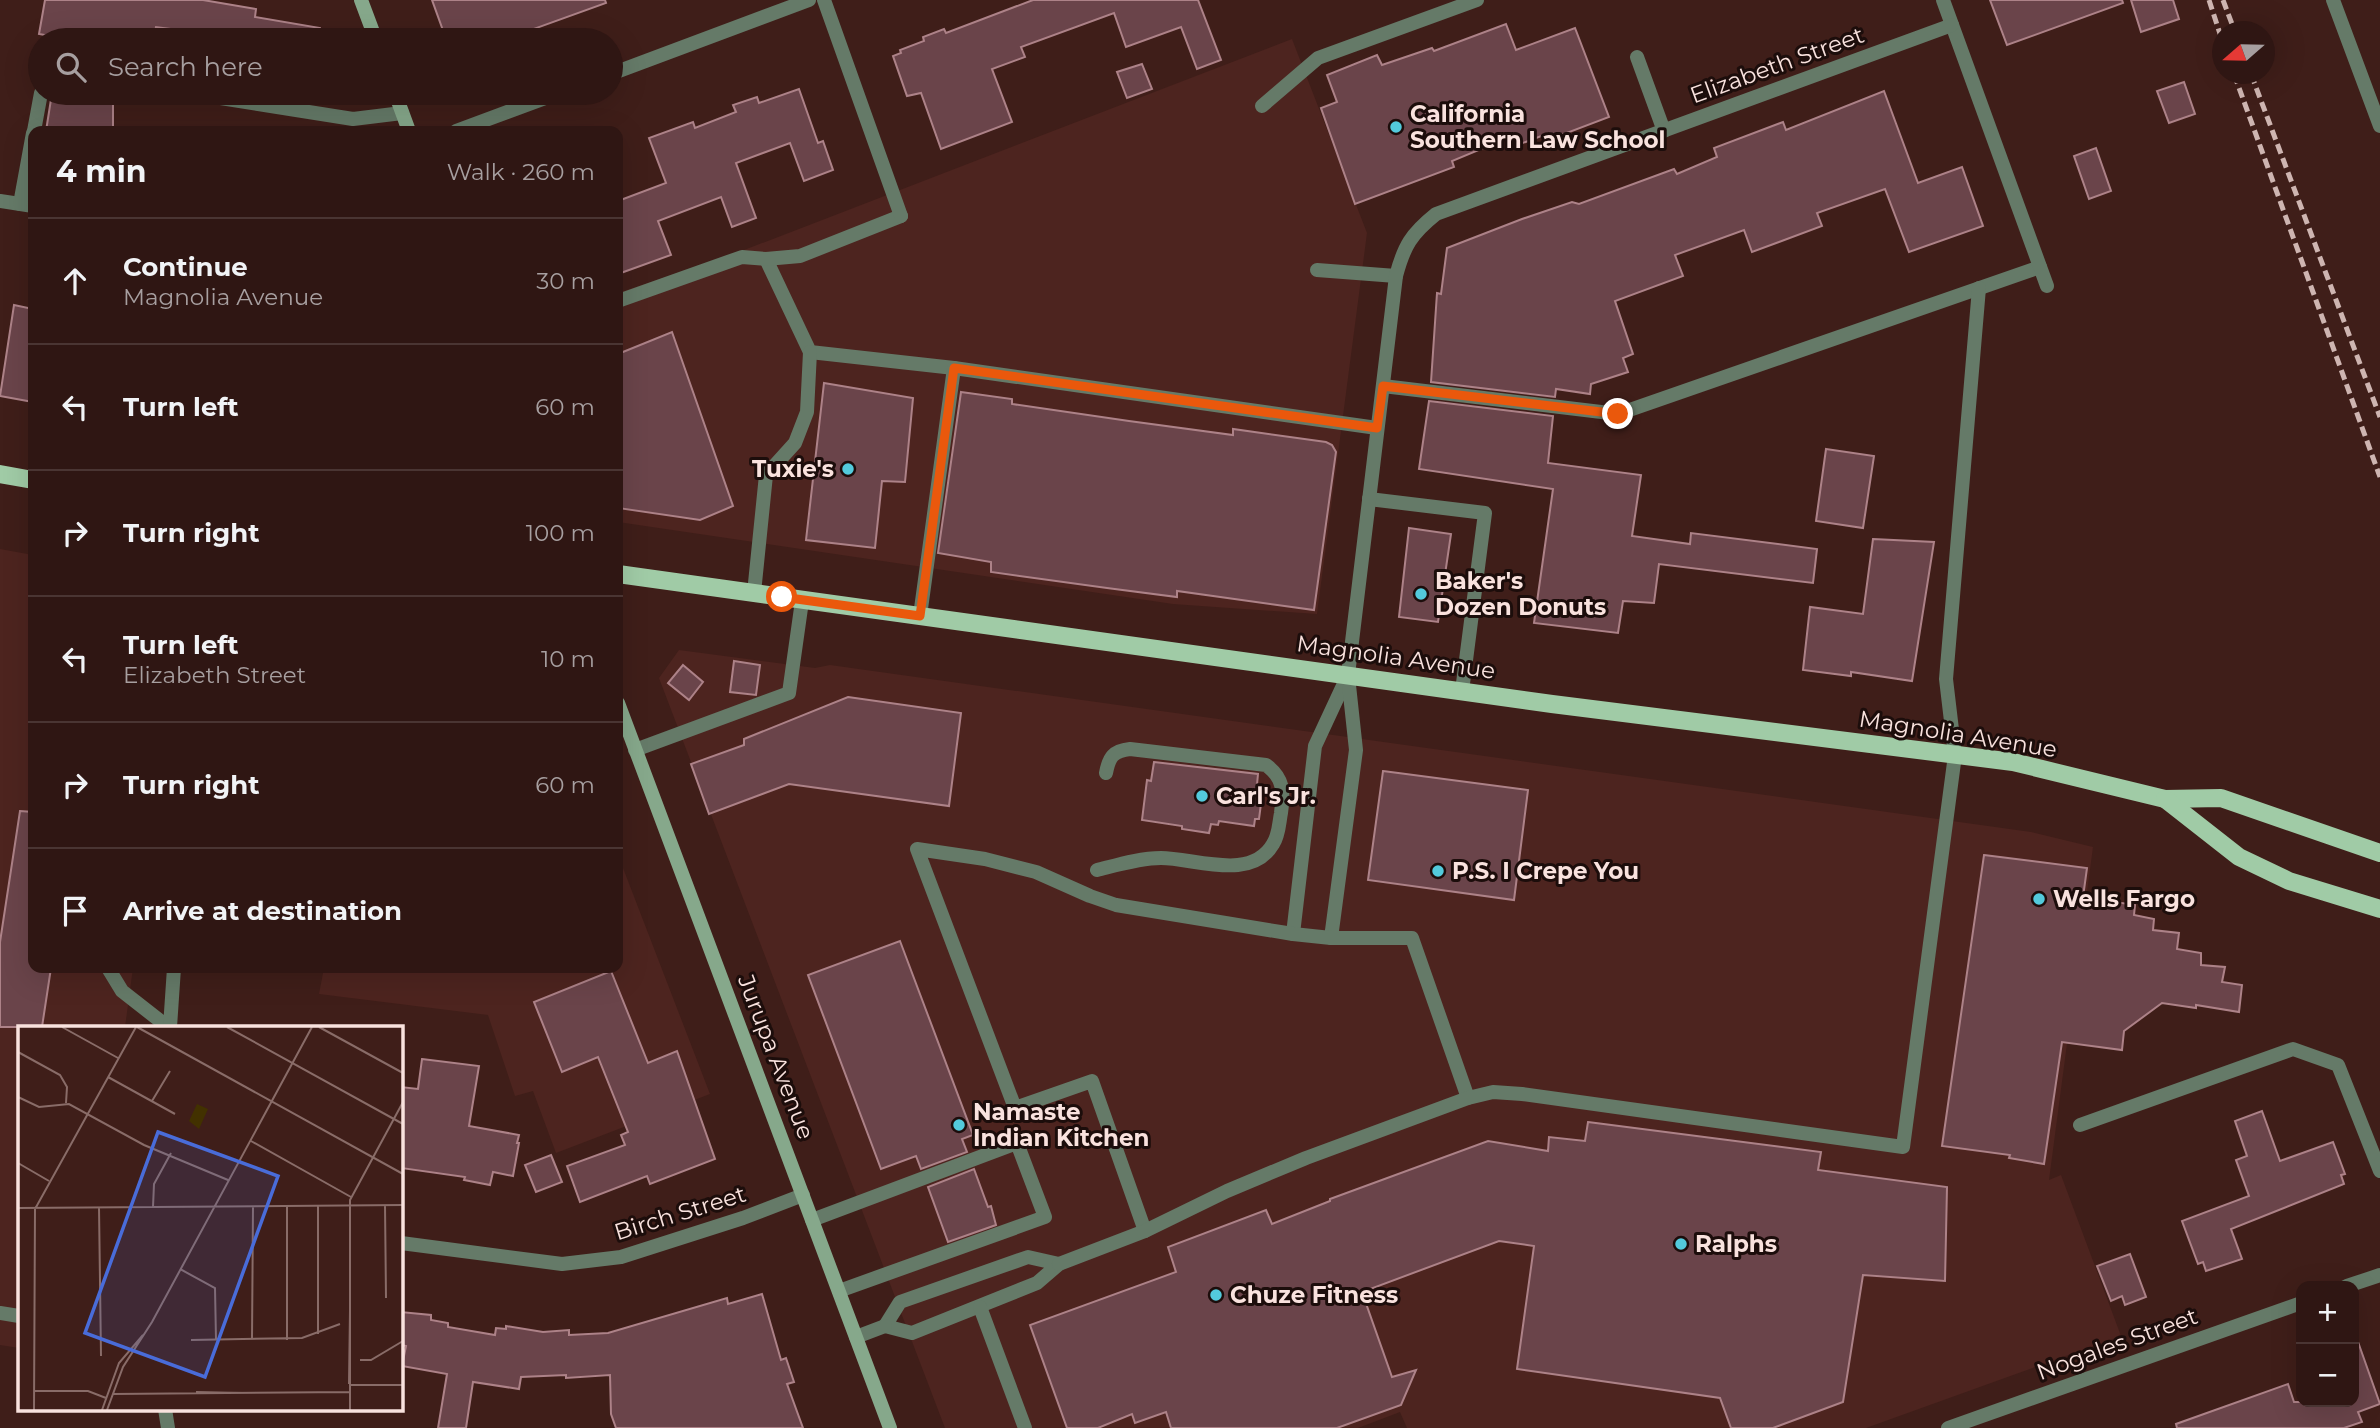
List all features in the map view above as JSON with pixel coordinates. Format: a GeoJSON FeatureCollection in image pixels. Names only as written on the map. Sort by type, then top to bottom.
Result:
{"type":"FeatureCollection","features":[{"type":"Feature","properties":{"kind":"main road"},"geometry":{"type":"LineString","coordinates":[[361,0],[372,28]]}},
{"type":"Feature","properties":{"kind":"main road"},"geometry":{"type":"LineString","coordinates":[[399,105],[407,126]]}},
{"type":"Feature","properties":{"kind":"main road"},"geometry":{"type":"LineString","coordinates":[[0,474],[28,479]]}},
{"type":"Feature","properties":{"kind":"main road","name":"Magnolia Avenue"},"geometry":{"type":"LineString","coordinates":[[623,575],[1462,691],[2013,762],[2165,799],[2221,798],[2380,853]]}},
{"type":"Feature","properties":{"kind":"main road","name":"Jurupa Avenue"},"geometry":{"type":"LineString","coordinates":[[623,717],[890,1428]]}},
{"type":"Feature","properties":{"kind":"main road","name":"Magnolia Avenue"},"geometry":{"type":"LineString","coordinates":[[2165,799],[2239,857],[2289,881],[2380,909]]}},
{"type":"Feature","properties":{"kind":"street"},"geometry":{"type":"LineString","coordinates":[[623,70],[809,0]]}},
{"type":"Feature","properties":{"kind":"street"},"geometry":{"type":"LineString","coordinates":[[623,299],[742,257],[766,259],[800,256],[901,216],[824,0]]}},
{"type":"Feature","properties":{"kind":"street"},"geometry":{"type":"LineString","coordinates":[[1262,106],[1318,58],[1477,0]]}},
{"type":"Feature","properties":{"kind":"street"},"geometry":{"type":"LineString","coordinates":[[1943,0],[2047,286]]}},
{"type":"Feature","properties":{"kind":"street"},"geometry":{"type":"LineString","coordinates":[[2333,0],[2380,126]]}},
{"type":"Feature","properties":{"kind":"street","name":"Elizabeth Street"},"geometry":{"type":"LineString","coordinates":[[1348,675],[1396,276],[1403,250],[1416,231],[1436,214],[1952,25]]}},
{"type":"Feature","properties":{"kind":"street"},"geometry":{"type":"LineString","coordinates":[[1637,57],[1664,131]]}},
{"type":"Feature","properties":{"kind":"street"},"geometry":{"type":"LineString","coordinates":[[34,126],[39,105]]}},
{"type":"Feature","properties":{"kind":"street"},"geometry":{"type":"LineString","coordinates":[[265,105],[353,119],[402,113]]}},
{"type":"Feature","properties":{"kind":"street"},"geometry":{"type":"LineString","coordinates":[[470,126],[526,105]]}},
{"type":"Feature","properties":{"kind":"street"},"geometry":{"type":"LineString","coordinates":[[0,201],[27,205]]}},
{"type":"Feature","properties":{"kind":"street"},"geometry":{"type":"LineString","coordinates":[[754,593],[766,475],[795,443],[807,412],[810,352],[766,259]]}},
{"type":"Feature","properties":{"kind":"street"},"geometry":{"type":"LineString","coordinates":[[1383,386],[1618,414],[2040,267]]}},
{"type":"Feature","properties":{"kind":"street"},"geometry":{"type":"LineString","coordinates":[[1317,270],[1396,276]]}},
{"type":"Feature","properties":{"kind":"street"},"geometry":{"type":"LineString","coordinates":[[856,1337],[885,1326],[912,1333],[980,1307],[1037,1283],[1059,1264],[1146,1231],[1227,1191],[1306,1158],[1468,1098],[1493,1092],[1903,1147],[1955,755],[1945,679],[1979,288]]}},
{"type":"Feature","properties":{"kind":"street"},"geometry":{"type":"LineString","coordinates":[[810,352],[954,368],[1377,428]]}},
{"type":"Feature","properties":{"kind":"street"},"geometry":{"type":"LineString","coordinates":[[920,616],[954,368]]}},
{"type":"Feature","properties":{"kind":"street"},"geometry":{"type":"LineString","coordinates":[[1369,499],[1485,513],[1462,691]]}},
{"type":"Feature","properties":{"kind":"street"},"geometry":{"type":"LineString","coordinates":[[635,750],[789,693],[802,601]]}},
{"type":"Feature","properties":{"kind":"street"},"geometry":{"type":"LineString","coordinates":[[1293,934],[1315,746],[1348,675]]}},
{"type":"Feature","properties":{"kind":"street"},"geometry":{"type":"LineString","coordinates":[[1331,938],[1356,750],[1348,675]]}},
{"type":"Feature","properties":{"kind":"street"},"geometry":{"type":"LineString","coordinates":[[1097,870],[1162,858],[1228,866],[1248,863],[1266,852],[1277,837],[1283,799],[1280,777],[1266,765],[1130,749],[1114,753],[1109,758],[1106,773]]}},
{"type":"Feature","properties":{"kind":"street"},"geometry":{"type":"LineString","coordinates":[[1146,1231],[1092,1081],[1015,1108],[917,849],[985,859],[1036,872],[1116,905],[1293,934],[1331,938],[1412,938],[1468,1098]]}},
{"type":"Feature","properties":{"kind":"street"},"geometry":{"type":"LineString","coordinates":[[111,973],[122,991],[168,1026]]}},
{"type":"Feature","properties":{"kind":"street"},"geometry":{"type":"LineString","coordinates":[[169,1026],[174,973]]}},
{"type":"Feature","properties":{"kind":"street"},"geometry":{"type":"LineString","coordinates":[[2080,1125],[2293,1049],[2338,1065],[2380,1171]]}},
{"type":"Feature","properties":{"kind":"street"},"geometry":{"type":"LineString","coordinates":[[812,1220],[1017,1143],[1045,1217],[839,1291]]}},
{"type":"Feature","properties":{"kind":"street","name":"Birch Street"},"geometry":{"type":"LineString","coordinates":[[402,1243],[562,1264],[621,1257],[743,1218],[803,1195]]}},
{"type":"Feature","properties":{"kind":"street"},"geometry":{"type":"LineString","coordinates":[[885,1326],[900,1302],[1028,1257],[1059,1264]]}},
{"type":"Feature","properties":{"kind":"street"},"geometry":{"type":"LineString","coordinates":[[2359,1282],[2380,1275]]}},
{"type":"Feature","properties":{"kind":"street","name":"Nogales Street"},"geometry":{"type":"LineString","coordinates":[[1948,1428],[2296,1305]]}},
{"type":"Feature","properties":{"kind":"street"},"geometry":{"type":"LineString","coordinates":[[980,1307],[1025,1428]]}},
{"type":"Feature","properties":{"kind":"street"},"geometry":{"type":"LineString","coordinates":[[0,1313],[18,1317]]}},
{"type":"Feature","properties":{"kind":"street"},"geometry":{"type":"LineString","coordinates":[[165,1410],[168,1428]]}},
{"type":"Feature","properties":{"kind":"shaded area"},"geometry":{"type":"Polygon","coordinates":[[[1292,39],[1367,233],[1317,614],[1173,604],[623,523],[623,291],[726,257],[1292,39]]]}},
{"type":"Feature","properties":{"kind":"shaded area"},"geometry":{"type":"Polygon","coordinates":[[[0,549],[28,554],[28,973],[132,973],[125,1026],[18,1026],[18,1348],[0,1345],[0,549]]]}},
{"type":"Feature","properties":{"kind":"shaded area"},"geometry":{"type":"Polygon","coordinates":[[[679,650],[815,668],[830,665],[2031,832],[2093,847],[2049,1180],[2061,1175],[2121,1336],[1866,1428],[1407,1428],[1400,1412],[1358,1428],[945,1428],[659,678],[679,650]]]}},
{"type":"Feature","properties":{"kind":"shaded area"},"geometry":{"type":"Polygon","coordinates":[[[623,868],[710,1094],[556,1153],[533,1091],[515,1096],[488,1015],[319,994],[323,973],[623,973],[623,868]]]}},
{"type":"Feature","properties":{"kind":"building"},"geometry":{"type":"Polygon","coordinates":[[[45,0],[203,0],[256,9],[255,17],[320,28],[156,27],[40,28],[45,0]]]}},
{"type":"Feature","properties":{"kind":"building"},"geometry":{"type":"Polygon","coordinates":[[[432,0],[605,0],[606,3],[536,28],[442,28],[432,0]]]}},
{"type":"Feature","properties":{"kind":"building"},"geometry":{"type":"Polygon","coordinates":[[[1033,0],[1198,0],[1221,60],[1197,69],[1181,27],[1126,47],[1114,13],[1021,47],[1025,57],[992,69],[1012,122],[941,149],[921,93],[907,96],[893,56],[901,53],[900,50],[924,41],[923,37],[944,29],[946,33],[1033,0]]]}},
{"type":"Feature","properties":{"kind":"building"},"geometry":{"type":"Polygon","coordinates":[[[1990,0],[2122,0],[2123,3],[2007,45],[1990,0]]]}},
{"type":"Feature","properties":{"kind":"building"},"geometry":{"type":"Polygon","coordinates":[[[2131,0],[2173,0],[2179,19],[2141,32],[2131,0]]]}},
{"type":"Feature","properties":{"kind":"building"},"geometry":{"type":"Polygon","coordinates":[[[1506,24],[1516,50],[1575,28],[1609,117],[1551,139],[1549,133],[1515,146],[1512,136],[1452,161],[1454,167],[1355,204],[1321,108],[1337,102],[1327,75],[1377,55],[1382,65],[1432,48],[1434,51],[1506,24]]]}},
{"type":"Feature","properties":{"kind":"building"},"geometry":{"type":"Polygon","coordinates":[[[1142,64],[1152,89],[1127,98],[1117,72],[1142,64]]]}},
{"type":"Feature","properties":{"kind":"building"},"geometry":{"type":"Polygon","coordinates":[[[2184,82],[2195,114],[2169,123],[2157,91],[2184,82]]]}},
{"type":"Feature","properties":{"kind":"building"},"geometry":{"type":"Polygon","coordinates":[[[799,89],[818,143],[823,141],[833,170],[804,181],[790,143],[736,163],[756,218],[732,227],[721,197],[658,221],[671,255],[623,272],[623,199],[666,183],[649,138],[693,122],[695,128],[736,112],[733,105],[757,97],[759,103],[799,89]]]}},
{"type":"Feature","properties":{"kind":"building"},"geometry":{"type":"Polygon","coordinates":[[[1884,91],[1918,183],[1962,167],[1983,226],[1909,252],[1885,189],[1817,213],[1822,226],[1752,252],[1744,230],[1675,255],[1683,276],[1615,301],[1633,354],[1623,358],[1628,372],[1591,384],[1590,394],[1556,389],[1555,397],[1431,382],[1437,293],[1441,294],[1447,248],[1522,219],[1572,202],[1579,204],[1674,169],[1677,174],[1717,157],[1714,148],[1783,122],[1786,130],[1884,91]]]}},
{"type":"Feature","properties":{"kind":"building"},"geometry":{"type":"Polygon","coordinates":[[[50,105],[113,105],[113,126],[47,126],[50,105]]]}},
{"type":"Feature","properties":{"kind":"building"},"geometry":{"type":"Polygon","coordinates":[[[2096,148],[2111,191],[2089,199],[2074,156],[2096,148]]]}},
{"type":"Feature","properties":{"kind":"building"},"geometry":{"type":"Polygon","coordinates":[[[14,305],[28,308],[28,401],[0,396],[14,305]]]}},
{"type":"Feature","properties":{"kind":"building"},"geometry":{"type":"Polygon","coordinates":[[[672,332],[733,506],[700,520],[623,509],[623,352],[672,332]]]}},
{"type":"Feature","properties":{"kind":"building"},"geometry":{"type":"Polygon","coordinates":[[[824,383],[913,398],[905,482],[882,481],[875,548],[806,540],[824,383]]]}},
{"type":"Feature","properties":{"kind":"building"},"geometry":{"type":"Polygon","coordinates":[[[961,392],[1012,399],[1012,404],[1129,421],[1233,435],[1233,429],[1332,445],[1336,452],[1314,610],[1177,591],[1177,597],[991,572],[991,562],[938,553],[961,392]]]}},
{"type":"Feature","properties":{"kind":"building"},"geometry":{"type":"Polygon","coordinates":[[[1429,401],[1553,416],[1548,463],[1641,475],[1632,536],[1690,544],[1691,533],[1817,549],[1813,583],[1659,564],[1654,603],[1623,601],[1618,633],[1534,623],[1553,489],[1419,469],[1429,401]]]}},
{"type":"Feature","properties":{"kind":"building"},"geometry":{"type":"Polygon","coordinates":[[[1826,449],[1874,456],[1863,528],[1816,521],[1826,449]]]}},
{"type":"Feature","properties":{"kind":"building"},"geometry":{"type":"Polygon","coordinates":[[[1409,528],[1451,534],[1438,622],[1399,617],[1409,528]]]}},
{"type":"Feature","properties":{"kind":"building"},"geometry":{"type":"Polygon","coordinates":[[[1873,539],[1934,542],[1912,681],[1851,672],[1851,676],[1803,670],[1810,607],[1863,614],[1873,539]]]}},
{"type":"Feature","properties":{"kind":"building"},"geometry":{"type":"Polygon","coordinates":[[[734,661],[760,665],[756,695],[730,692],[734,661]]]}},
{"type":"Feature","properties":{"kind":"building"},"geometry":{"type":"Polygon","coordinates":[[[683,665],[703,682],[689,700],[668,683],[683,665]]]}},
{"type":"Feature","properties":{"kind":"building"},"geometry":{"type":"Polygon","coordinates":[[[848,697],[961,713],[949,806],[789,784],[709,814],[691,764],[744,745],[744,739],[848,697]]]}},
{"type":"Feature","properties":{"kind":"building","name":"Carl's Jr."},"geometry":{"type":"Polygon","coordinates":[[[1154,762],[1258,774],[1256,795],[1262,796],[1259,819],[1255,819],[1254,826],[1219,821],[1218,825],[1211,824],[1209,833],[1142,820],[1147,780],[1151,781],[1154,762]]]}},
{"type":"Feature","properties":{"kind":"building"},"geometry":{"type":"Polygon","coordinates":[[[1383,771],[1528,790],[1514,900],[1368,880],[1383,771]]]}},
{"type":"Feature","properties":{"kind":"building"},"geometry":{"type":"Polygon","coordinates":[[[20,811],[28,812],[28,973],[50,973],[42,1026],[0,1027],[0,942],[20,811]]]}},
{"type":"Feature","properties":{"kind":"building"},"geometry":{"type":"Polygon","coordinates":[[[1984,855],[2087,868],[2083,897],[2135,905],[2134,915],[2154,919],[2153,930],[2179,933],[2177,949],[2201,953],[2201,965],[2225,967],[2222,982],[2242,985],[2239,1012],[2162,1003],[2124,1031],[2122,1050],[2062,1042],[2044,1164],[2009,1158],[2010,1155],[1942,1146],[1984,855]]]}},
{"type":"Feature","properties":{"kind":"building"},"geometry":{"type":"Polygon","coordinates":[[[900,941],[973,1135],[962,1139],[967,1152],[921,1169],[916,1156],[881,1169],[808,975],[900,941]]]}},
{"type":"Feature","properties":{"kind":"building"},"geometry":{"type":"Polygon","coordinates":[[[612,973],[648,1063],[677,1051],[715,1159],[650,1184],[647,1176],[580,1202],[567,1166],[625,1145],[621,1135],[628,1132],[598,1057],[562,1072],[534,1002],[612,973]]]}},
{"type":"Feature","properties":{"kind":"building"},"geometry":{"type":"Polygon","coordinates":[[[422,1059],[479,1066],[469,1126],[519,1135],[513,1176],[493,1172],[490,1185],[464,1180],[465,1177],[402,1168],[402,1087],[418,1089],[422,1059]]]}},
{"type":"Feature","properties":{"kind":"building"},"geometry":{"type":"Polygon","coordinates":[[[2262,1111],[2280,1161],[2333,1142],[2345,1174],[2341,1175],[2344,1184],[2231,1229],[2242,1259],[2206,1271],[2203,1262],[2198,1264],[2182,1221],[2249,1196],[2236,1160],[2247,1156],[2235,1121],[2262,1111]]]}},
{"type":"Feature","properties":{"kind":"building"},"geometry":{"type":"Polygon","coordinates":[[[1588,1122],[1821,1152],[1818,1170],[1947,1187],[1945,1281],[1863,1275],[1843,1402],[1773,1428],[1731,1428],[1720,1398],[1517,1369],[1534,1246],[1499,1241],[1362,1292],[1392,1377],[1416,1370],[1401,1405],[1337,1428],[1171,1428],[1166,1412],[1135,1423],[1132,1414],[1098,1428],[1067,1428],[1030,1325],[1176,1272],[1168,1247],[1266,1210],[1272,1224],[1330,1199],[1488,1141],[1548,1151],[1549,1137],[1585,1141],[1588,1122]]]}},
{"type":"Feature","properties":{"kind":"building"},"geometry":{"type":"Polygon","coordinates":[[[551,1155],[562,1182],[536,1192],[525,1165],[551,1155]]]}},
{"type":"Feature","properties":{"kind":"building"},"geometry":{"type":"Polygon","coordinates":[[[974,1169],[988,1207],[991,1206],[996,1225],[948,1242],[928,1187],[974,1169]]]}},
{"type":"Feature","properties":{"kind":"building"},"geometry":{"type":"Polygon","coordinates":[[[2130,1254],[2146,1297],[2125,1305],[2122,1296],[2111,1301],[2097,1266],[2130,1254]]]}},
{"type":"Feature","properties":{"kind":"building"},"geometry":{"type":"Polygon","coordinates":[[[762,1294],[781,1360],[786,1358],[794,1382],[787,1384],[803,1428],[616,1428],[611,1414],[610,1375],[566,1378],[566,1375],[521,1377],[519,1389],[473,1382],[466,1428],[438,1428],[447,1374],[402,1366],[406,1346],[402,1345],[402,1312],[431,1315],[431,1320],[448,1323],[448,1327],[495,1335],[496,1328],[506,1329],[506,1326],[543,1332],[569,1330],[569,1335],[608,1333],[727,1298],[728,1304],[762,1294]]]}},
{"type":"Feature","properties":{"kind":"building"},"geometry":{"type":"Polygon","coordinates":[[[2359,1345],[2380,1404],[2358,1412],[2362,1422],[2344,1428],[2177,1428],[2176,1424],[2288,1384],[2296,1407],[2359,1407],[2359,1345]]]}},
{"type":"Feature","properties":{"kind":"railway"},"geometry":{"type":"LineString","coordinates":[[2209,0],[2216,21]]}},
{"type":"Feature","properties":{"kind":"railway"},"geometry":{"type":"LineString","coordinates":[[2223,0],[2231,21]]}},
{"type":"Feature","properties":{"kind":"railway"},"geometry":{"type":"LineString","coordinates":[[2238,84],[2380,477]]}},
{"type":"Feature","properties":{"kind":"railway"},"geometry":{"type":"LineString","coordinates":[[2255,84],[2380,417]]}},
{"type":"Feature","properties":{"kind":"place","name":"California Southern Law School"},"geometry":{"type":"Point","coordinates":[1396,127]}},
{"type":"Feature","properties":{"kind":"place","name":"Tuxie's"},"geometry":{"type":"Point","coordinates":[848,469]}},
{"type":"Feature","properties":{"kind":"place","name":"Baker's Dozen Donuts"},"geometry":{"type":"Point","coordinates":[1421,594]}},
{"type":"Feature","properties":{"kind":"place","name":"Carl's Jr."},"geometry":{"type":"Point","coordinates":[1202,796]}},
{"type":"Feature","properties":{"kind":"place","name":"P.S. I Crepe You"},"geometry":{"type":"Point","coordinates":[1438,871]}},
{"type":"Feature","properties":{"kind":"place","name":"Wells Fargo"},"geometry":{"type":"Point","coordinates":[2039,899]}},
{"type":"Feature","properties":{"kind":"place","name":"Namaste Indian Kitchen"},"geometry":{"type":"Point","coordinates":[959,1125]}},
{"type":"Feature","properties":{"kind":"place","name":"Ralphs"},"geometry":{"type":"Point","coordinates":[1681,1244]}},
{"type":"Feature","properties":{"kind":"place","name":"Chuze Fitness"},"geometry":{"type":"Point","coordinates":[1216,1295]}},
{"type":"Feature","properties":{"kind":"route"},"geometry":{"type":"LineString","coordinates":[[782,597],[920,616],[954,368],[1377,428],[1383,386],[1618,414]]}}]}
